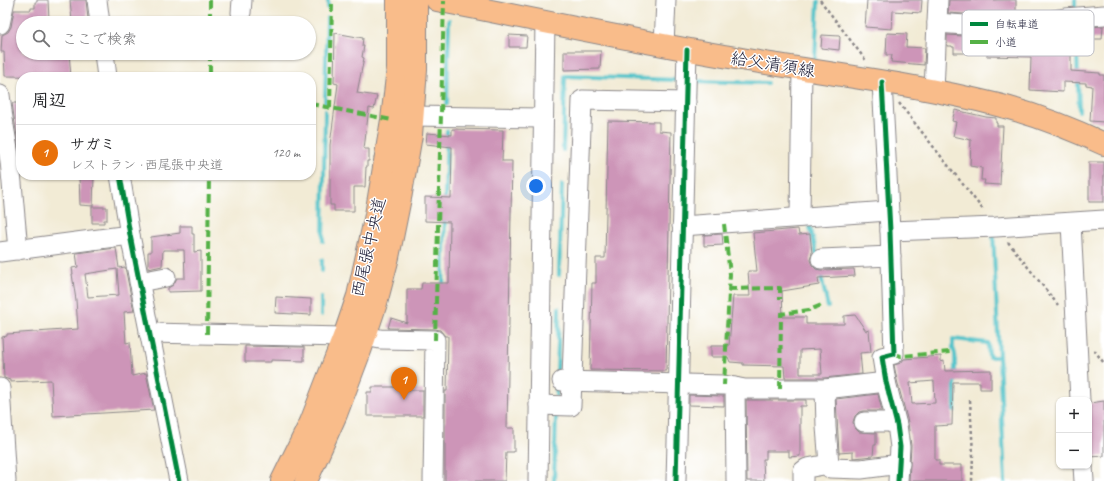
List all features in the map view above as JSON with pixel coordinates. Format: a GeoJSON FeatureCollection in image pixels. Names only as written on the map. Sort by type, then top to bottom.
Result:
{"type":"FeatureCollection","features":[{"type":"Feature","properties":{"kind":"main road","name":"西尾張中央道"},"geometry":{"type":"LineString","coordinates":[[306,481],[336,414],[355,337],[358,296],[376,215],[392,120],[398,68],[398,0]]}},
{"type":"Feature","properties":{"kind":"main road","name":"西尾張中央道"},"geometry":{"type":"LineString","coordinates":[[282,481],[355,337],[376,303],[401,193],[411,135],[416,69],[416,0]]}},
{"type":"Feature","properties":{"kind":"main road","name":"給父清須線"},"geometry":{"type":"LineString","coordinates":[[437,0],[478,4],[545,21],[687,50],[934,91],[998,105],[1068,128],[1104,144]]}},
{"type":"Feature","properties":{"kind":"street"},"geometry":{"type":"LineString","coordinates":[[0,24],[5,0]]}},
{"type":"Feature","properties":{"kind":"street"},"geometry":{"type":"LineString","coordinates":[[97,0],[99,16]]}},
{"type":"Feature","properties":{"kind":"street"},"geometry":{"type":"LineString","coordinates":[[664,45],[666,0]]}},
{"type":"Feature","properties":{"kind":"street"},"geometry":{"type":"LineString","coordinates":[[934,91],[938,0]]}},
{"type":"Feature","properties":{"kind":"street"},"geometry":{"type":"LineString","coordinates":[[1094,16],[1104,15]]}},
{"type":"Feature","properties":{"kind":"street"},"geometry":{"type":"LineString","coordinates":[[538,481],[545,21]]}},
{"type":"Feature","properties":{"kind":"street"},"geometry":{"type":"LineString","coordinates":[[937,23],[962,25]]}},
{"type":"Feature","properties":{"kind":"street"},"geometry":{"type":"LineString","coordinates":[[676,481],[687,50]]}},
{"type":"Feature","properties":{"kind":"street"},"geometry":{"type":"LineString","coordinates":[[105,60],[106,72]]}},
{"type":"Feature","properties":{"kind":"street"},"geometry":{"type":"LineString","coordinates":[[800,217],[802,69]]}},
{"type":"Feature","properties":{"kind":"street"},"geometry":{"type":"LineString","coordinates":[[825,389],[826,428],[830,468],[899,472],[900,447],[882,357],[894,354],[890,231],[882,82]]}},
{"type":"Feature","properties":{"kind":"street"},"geometry":{"type":"LineString","coordinates":[[0,95],[10,161],[9,251],[130,235]]}},
{"type":"Feature","properties":{"kind":"street"},"geometry":{"type":"LineString","coordinates":[[539,404],[571,406],[567,381],[582,100],[686,102]]}},
{"type":"Feature","properties":{"kind":"street"},"geometry":{"type":"LineString","coordinates":[[412,116],[543,118]]}},
{"type":"Feature","properties":{"kind":"street"},"geometry":{"type":"LineString","coordinates":[[121,180],[139,282],[179,481]]}},
{"type":"Feature","properties":{"kind":"street"},"geometry":{"type":"LineString","coordinates":[[682,226],[888,211]]}},
{"type":"Feature","properties":{"kind":"street"},"geometry":{"type":"LineString","coordinates":[[890,231],[996,227],[1104,220]]}},
{"type":"Feature","properties":{"kind":"street"},"geometry":{"type":"LineString","coordinates":[[1071,223],[1080,397]]}},
{"type":"Feature","properties":{"kind":"street"},"geometry":{"type":"LineString","coordinates":[[821,259],[891,256]]}},
{"type":"Feature","properties":{"kind":"street"},"geometry":{"type":"LineString","coordinates":[[139,282],[166,277]]}},
{"type":"Feature","properties":{"kind":"street"},"geometry":{"type":"LineString","coordinates":[[149,333],[355,337],[380,340],[435,340],[433,481]]}},
{"type":"Feature","properties":{"kind":"street"},"geometry":{"type":"LineString","coordinates":[[567,381],[724,385],[745,389],[825,389],[886,382]]}},
{"type":"Feature","properties":{"kind":"street"},"geometry":{"type":"LineString","coordinates":[[735,387],[736,481]]}},
{"type":"Feature","properties":{"kind":"street"},"geometry":{"type":"LineString","coordinates":[[0,388],[6,481]]}},
{"type":"Feature","properties":{"kind":"street"},"geometry":{"type":"LineString","coordinates":[[864,422],[896,422]]}},
{"type":"Feature","properties":{"kind":"street"},"geometry":{"type":"LineString","coordinates":[[803,481],[803,471],[807,468],[829,464]]}},
{"type":"Feature","properties":{"kind":"street"},"geometry":{"type":"LineString","coordinates":[[1083,469],[1084,481]]}},
{"type":"Feature","properties":{"kind":"path"},"geometry":{"type":"LineString","coordinates":[[820,0],[882,82],[1104,363]]}},
{"type":"Feature","properties":{"kind":"path"},"geometry":{"type":"LineString","coordinates":[[970,400],[973,454],[972,481]]}},
{"type":"Feature","properties":{"kind":"building"},"geometry":{"type":"Polygon","coordinates":[[[37,0],[48,0],[49,16],[16,16],[16,60],[70,60],[71,72],[16,72],[16,76],[5,76],[4,52],[1,52],[2,35],[8,32],[11,27],[14,10],[31,10],[31,8],[35,8],[35,2],[37,2],[37,0]]]}},
{"type":"Feature","properties":{"kind":"building"},"geometry":{"type":"Polygon","coordinates":[[[70,0],[86,0],[88,16],[72,16],[70,0]]]}},
{"type":"Feature","properties":{"kind":"building"},"geometry":{"type":"Polygon","coordinates":[[[867,0],[922,0],[921,13],[893,11],[892,29],[865,27],[867,0]]]}},
{"type":"Feature","properties":{"kind":"building"},"geometry":{"type":"Polygon","coordinates":[[[949,0],[1016,0],[1016,10],[962,10],[962,14],[948,13],[949,0]]]}},
{"type":"Feature","properties":{"kind":"building"},"geometry":{"type":"Polygon","coordinates":[[[1103,26],[1102,39],[1094,39],[1094,27],[1103,26]]]}},
{"type":"Feature","properties":{"kind":"building"},"geometry":{"type":"Polygon","coordinates":[[[335,33],[363,38],[362,46],[364,46],[362,57],[364,58],[357,93],[377,96],[374,109],[369,108],[364,149],[369,149],[369,161],[367,161],[366,167],[365,187],[354,187],[354,211],[334,211],[334,205],[330,205],[330,145],[338,84],[334,83],[335,33]]]}},
{"type":"Feature","properties":{"kind":"building"},"geometry":{"type":"Polygon","coordinates":[[[887,33],[907,34],[906,47],[925,48],[924,65],[891,62],[892,55],[886,55],[887,33]]]}},
{"type":"Feature","properties":{"kind":"building"},"geometry":{"type":"Polygon","coordinates":[[[509,35],[527,36],[526,47],[509,47],[509,35]]]}},
{"type":"Feature","properties":{"kind":"building"},"geometry":{"type":"Polygon","coordinates":[[[822,35],[839,36],[839,50],[821,48],[822,35]]]}},
{"type":"Feature","properties":{"kind":"building"},"geometry":{"type":"Polygon","coordinates":[[[947,35],[962,36],[962,53],[954,53],[954,47],[947,46],[947,35]]]}},
{"type":"Feature","properties":{"kind":"building"},"geometry":{"type":"Polygon","coordinates":[[[564,51],[601,51],[600,69],[564,70],[564,51]]]}},
{"type":"Feature","properties":{"kind":"building"},"geometry":{"type":"Polygon","coordinates":[[[987,56],[1071,56],[1071,71],[1100,73],[1100,75],[1104,75],[1104,122],[1090,121],[1092,86],[1086,85],[1086,83],[1063,82],[1063,92],[1030,90],[1031,57],[987,56]]]}},
{"type":"Feature","properties":{"kind":"building"},"geometry":{"type":"Polygon","coordinates":[[[12,103],[16,103],[16,130],[12,103]]]}},
{"type":"Feature","properties":{"kind":"building"},"geometry":{"type":"Polygon","coordinates":[[[955,110],[996,118],[997,126],[1003,126],[1000,185],[984,184],[985,180],[981,180],[982,168],[970,166],[971,140],[953,136],[956,122],[952,121],[955,110]]]}},
{"type":"Feature","properties":{"kind":"building"},"geometry":{"type":"Polygon","coordinates":[[[608,121],[659,122],[659,131],[671,132],[666,371],[590,370],[592,283],[596,283],[596,258],[605,258],[608,121]]]}},
{"type":"Feature","properties":{"kind":"building"},"geometry":{"type":"Polygon","coordinates":[[[452,129],[503,130],[502,161],[512,161],[507,428],[514,428],[514,452],[506,452],[505,481],[445,481],[445,391],[447,391],[448,336],[445,336],[440,330],[435,329],[388,328],[391,318],[407,323],[407,289],[421,289],[422,283],[449,283],[450,222],[425,221],[425,197],[451,198],[452,147],[426,144],[427,133],[452,135],[452,129]]]}},
{"type":"Feature","properties":{"kind":"building"},"geometry":{"type":"Polygon","coordinates":[[[1089,162],[1104,162],[1104,202],[1089,202],[1089,162]]]}},
{"type":"Feature","properties":{"kind":"building"},"geometry":{"type":"Polygon","coordinates":[[[79,180],[94,180],[93,206],[80,205],[79,180]]]}},
{"type":"Feature","properties":{"kind":"building"},"geometry":{"type":"Polygon","coordinates":[[[92,207],[107,207],[107,220],[104,220],[104,223],[92,223],[92,207]]]}},
{"type":"Feature","properties":{"kind":"building"},"geometry":{"type":"Polygon","coordinates":[[[180,226],[192,226],[192,234],[194,234],[194,252],[201,251],[201,291],[168,292],[168,288],[173,285],[177,278],[185,278],[184,250],[163,250],[162,266],[148,269],[148,252],[151,252],[151,237],[180,233],[180,226]]]}},
{"type":"Feature","properties":{"kind":"building"},"geometry":{"type":"Polygon","coordinates":[[[798,229],[799,235],[810,234],[812,253],[810,260],[816,269],[854,269],[855,276],[818,278],[819,285],[782,291],[783,317],[806,317],[806,324],[844,324],[844,316],[855,315],[866,331],[869,330],[871,352],[860,353],[862,374],[824,378],[785,378],[784,366],[743,365],[743,363],[730,362],[728,357],[711,357],[711,346],[729,346],[733,296],[750,296],[748,271],[757,271],[753,233],[798,229]],[[820,349],[800,350],[800,374],[822,374],[820,349]]]}},
{"type":"Feature","properties":{"kind":"building"},"geometry":{"type":"Polygon","coordinates":[[[722,234],[723,245],[704,246],[704,235],[722,234]]]}},
{"type":"Feature","properties":{"kind":"building"},"geometry":{"type":"Polygon","coordinates":[[[116,248],[119,268],[125,267],[134,311],[124,312],[126,343],[130,342],[132,376],[146,373],[154,410],[53,416],[51,380],[10,382],[10,380],[4,378],[2,337],[7,336],[7,334],[78,329],[72,274],[72,268],[78,267],[76,253],[116,248]],[[117,269],[85,274],[88,297],[119,295],[117,269]]]}},
{"type":"Feature","properties":{"kind":"building"},"geometry":{"type":"Polygon","coordinates":[[[276,297],[311,299],[311,315],[275,313],[276,297]]]}},
{"type":"Feature","properties":{"kind":"building"},"geometry":{"type":"Polygon","coordinates":[[[245,346],[304,347],[304,361],[271,360],[271,362],[245,362],[245,346]]]}},
{"type":"Feature","properties":{"kind":"building"},"geometry":{"type":"Polygon","coordinates":[[[941,356],[941,362],[944,361],[945,371],[991,370],[991,389],[980,389],[980,382],[953,382],[952,425],[935,426],[935,460],[939,460],[939,465],[962,465],[962,481],[909,481],[911,446],[908,422],[894,365],[901,363],[904,359],[941,356]],[[934,381],[910,383],[912,404],[935,403],[934,381]]]}},
{"type":"Feature","properties":{"kind":"building"},"geometry":{"type":"Polygon","coordinates":[[[372,387],[393,387],[406,388],[406,390],[423,390],[423,416],[367,416],[367,392],[372,392],[372,387]]]}},
{"type":"Feature","properties":{"kind":"building"},"geometry":{"type":"Polygon","coordinates":[[[878,394],[882,411],[859,412],[855,416],[853,422],[854,427],[859,432],[876,433],[876,445],[874,445],[873,456],[853,458],[853,452],[839,453],[836,399],[878,394]]]}},
{"type":"Feature","properties":{"kind":"building"},"geometry":{"type":"Polygon","coordinates":[[[689,395],[724,396],[724,406],[689,405],[689,395]]]}},
{"type":"Feature","properties":{"kind":"building"},"geometry":{"type":"Polygon","coordinates":[[[746,400],[806,400],[806,406],[800,406],[800,456],[789,457],[789,451],[766,451],[766,459],[763,459],[764,481],[747,481],[746,400]]]}},
{"type":"Feature","properties":{"kind":"building"},"geometry":{"type":"Polygon","coordinates":[[[1104,401],[1104,456],[1092,457],[1092,403],[1104,401]]]}},
{"type":"Feature","properties":{"kind":"waterway"},"geometry":{"type":"LineString","coordinates":[[328,0],[328,8]]}},
{"type":"Feature","properties":{"kind":"waterway"},"geometry":{"type":"LineString","coordinates":[[1075,0],[1075,10]]}},
{"type":"Feature","properties":{"kind":"waterway"},"geometry":{"type":"LineString","coordinates":[[815,58],[818,2]]}},
{"type":"Feature","properties":{"kind":"waterway"},"geometry":{"type":"LineString","coordinates":[[325,104],[327,18]]}},
{"type":"Feature","properties":{"kind":"waterway"},"geometry":{"type":"LineString","coordinates":[[447,104],[449,20]]}},
{"type":"Feature","properties":{"kind":"waterway"},"geometry":{"type":"LineString","coordinates":[[1077,56],[1079,111]]}},
{"type":"Feature","properties":{"kind":"waterway"},"geometry":{"type":"LineString","coordinates":[[563,150],[565,76],[679,80]]}},
{"type":"Feature","properties":{"kind":"waterway"},"geometry":{"type":"LineString","coordinates":[[692,81],[767,83]]}},
{"type":"Feature","properties":{"kind":"waterway"},"geometry":{"type":"LineString","coordinates":[[323,241],[325,111]]}},
{"type":"Feature","properties":{"kind":"waterway"},"geometry":{"type":"LineString","coordinates":[[445,202],[447,131]]}},
{"type":"Feature","properties":{"kind":"waterway"},"geometry":{"type":"LineString","coordinates":[[559,275],[562,185]]}},
{"type":"Feature","properties":{"kind":"waterway"},"geometry":{"type":"LineString","coordinates":[[443,288],[445,217]]}},
{"type":"Feature","properties":{"kind":"waterway"},"geometry":{"type":"LineString","coordinates":[[809,222],[817,256]]}},
{"type":"Feature","properties":{"kind":"waterway"},"geometry":{"type":"LineString","coordinates":[[993,232],[1005,481]]}},
{"type":"Feature","properties":{"kind":"waterway"},"geometry":{"type":"LineString","coordinates":[[322,260],[322,271]]}},
{"type":"Feature","properties":{"kind":"waterway"},"geometry":{"type":"LineString","coordinates":[[818,263],[828,307]]}},
{"type":"Feature","properties":{"kind":"waterway"},"geometry":{"type":"LineString","coordinates":[[321,297],[321,315]]}},
{"type":"Feature","properties":{"kind":"waterway"},"geometry":{"type":"LineString","coordinates":[[557,378],[559,308]]}},
{"type":"Feature","properties":{"kind":"waterway"},"geometry":{"type":"LineString","coordinates":[[947,410],[955,410],[955,354],[953,339],[988,343],[989,357],[999,357]]}},
{"type":"Feature","properties":{"kind":"waterway"},"geometry":{"type":"LineString","coordinates":[[556,395],[557,385]]}},
{"type":"Feature","properties":{"kind":"waterway"},"geometry":{"type":"LineString","coordinates":[[554,481],[556,416]]}},
{"type":"Feature","properties":{"kind":"marked path"},"geometry":{"type":"LineString","coordinates":[[210,0],[210,16]]}},
{"type":"Feature","properties":{"kind":"marked path"},"geometry":{"type":"LineString","coordinates":[[330,108],[332,0]]}},
{"type":"Feature","properties":{"kind":"marked path"},"geometry":{"type":"LineString","coordinates":[[435,340],[444,1]]}},
{"type":"Feature","properties":{"kind":"marked path"},"geometry":{"type":"LineString","coordinates":[[210,60],[210,72]]}},
{"type":"Feature","properties":{"kind":"marked path"},"geometry":{"type":"LineString","coordinates":[[316,105],[392,120]]}},
{"type":"Feature","properties":{"kind":"marked path"},"geometry":{"type":"LineString","coordinates":[[207,334],[209,180]]}},
{"type":"Feature","properties":{"kind":"marked path"},"geometry":{"type":"LineString","coordinates":[[724,224],[730,274],[724,385]]}},
{"type":"Feature","properties":{"kind":"marked path"},"geometry":{"type":"LineString","coordinates":[[729,289],[780,288],[780,299]]}},
{"type":"Feature","properties":{"kind":"marked path"},"geometry":{"type":"LineString","coordinates":[[780,389],[781,314],[809,310],[824,304]]}},
{"type":"Feature","properties":{"kind":"marked path"},"geometry":{"type":"LineString","coordinates":[[894,354],[901,356],[951,352]]}},
{"type":"Feature","properties":{"kind":"cycle path"},"geometry":{"type":"LineString","coordinates":[[676,481],[687,50]]}},
{"type":"Feature","properties":{"kind":"cycle path"},"geometry":{"type":"LineString","coordinates":[[882,82],[890,231],[894,354],[882,357],[886,382],[897,425],[900,447],[898,481]]}},
{"type":"Feature","properties":{"kind":"cycle path"},"geometry":{"type":"LineString","coordinates":[[121,180],[130,235],[179,481]]}},
{"type":"Feature","properties":{"kind":"place","name":"サガミ"},"geometry":{"type":"Point","coordinates":[404,400]}}]}
